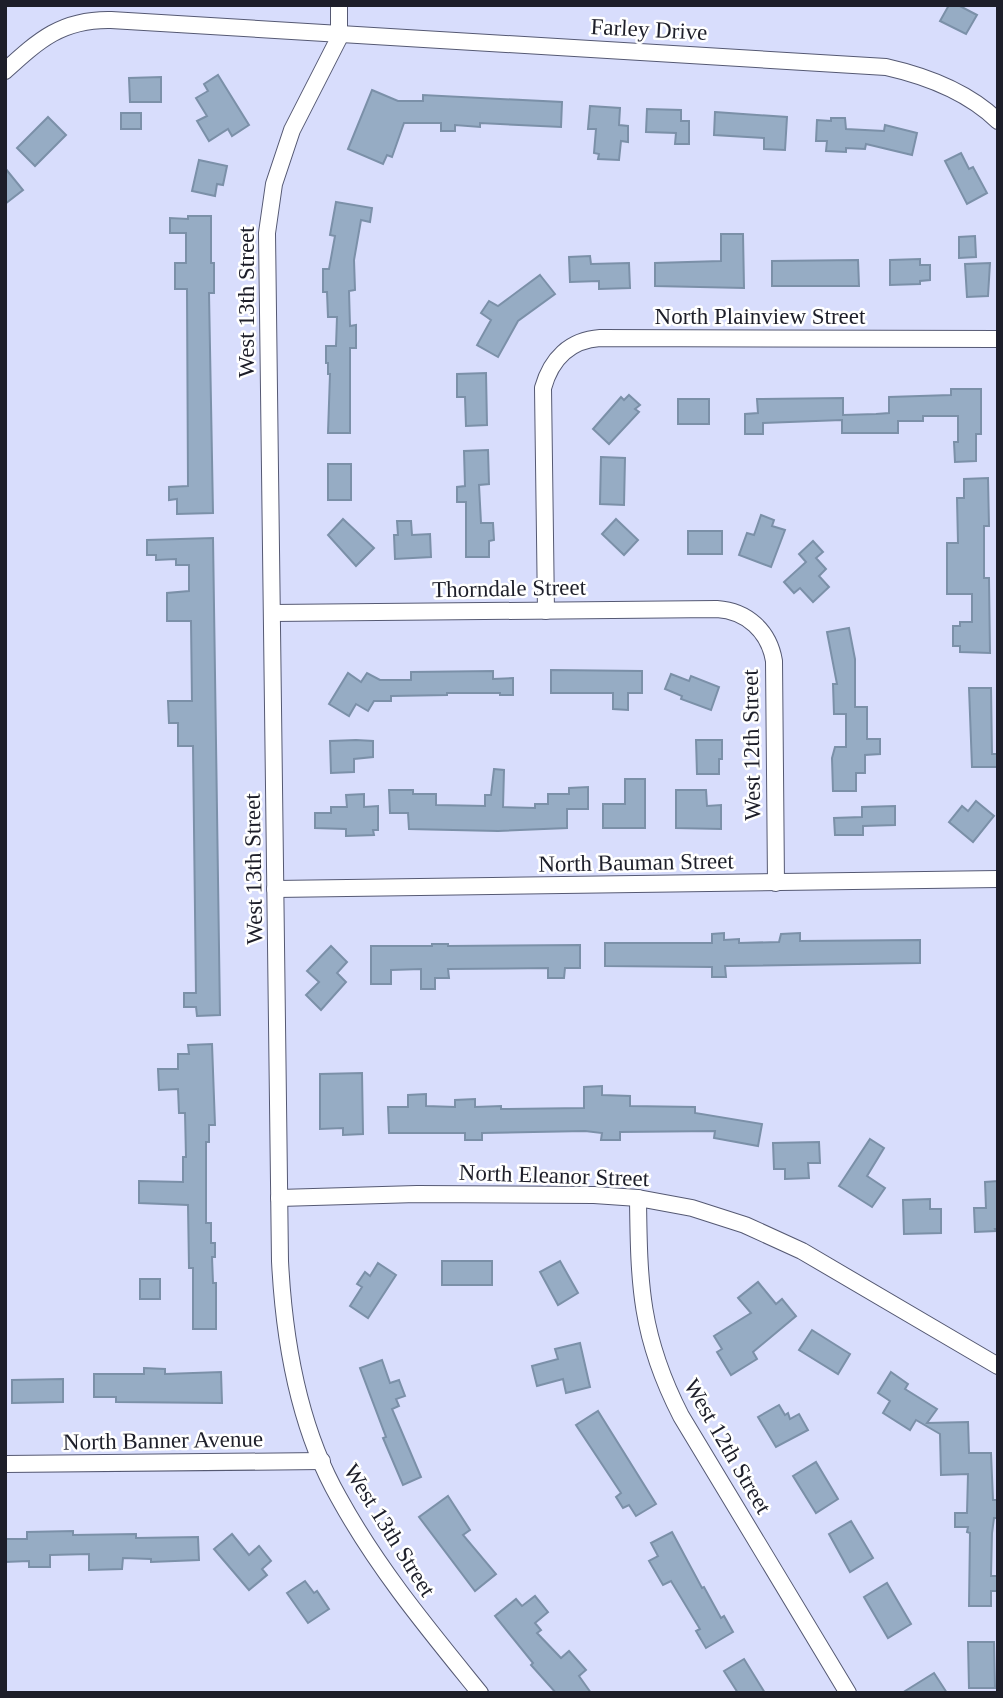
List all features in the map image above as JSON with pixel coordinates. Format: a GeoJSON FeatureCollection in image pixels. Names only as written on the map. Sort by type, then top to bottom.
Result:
{"type":"FeatureCollection","features":[{"type":"Feature","properties":{"kind":"street","name":"West 13th Street"},"geometry":{"type":"LineString","coordinates":[[339,5],[341,34],[292,130],[278,169],[268,216],[266,257],[281,1285],[287,1340],[301,1401],[338,1497],[377,1561],[480,1693]]}},
{"type":"Feature","properties":{"kind":"street","name":"Farley Drive"},"geometry":{"type":"LineString","coordinates":[[5,71],[62,28],[93,21],[886,66],[942,85],[978,105],[998,121]]}},
{"type":"Feature","properties":{"kind":"street","name":"North Plainview Street"},"geometry":{"type":"LineString","coordinates":[[546,611],[544,383],[557,358],[572,346],[592,339],[998,339]]}},
{"type":"Feature","properties":{"kind":"street","name":"Thorndale Street"},"geometry":{"type":"LineString","coordinates":[[272,613],[718,609],[734,611],[746,617]]}},
{"type":"Feature","properties":{"kind":"street","name":"West 12th Street"},"geometry":{"type":"LineString","coordinates":[[746,617],[763,633],[774,661],[776,883]]}},
{"type":"Feature","properties":{"kind":"street","name":"North Bauman Street"},"geometry":{"type":"LineString","coordinates":[[275,889],[998,879]]}},
{"type":"Feature","properties":{"kind":"street","name":"North Eleanor Street"},"geometry":{"type":"LineString","coordinates":[[279,1198],[417,1194],[594,1195],[638,1198],[715,1215],[788,1244],[998,1366]]}},
{"type":"Feature","properties":{"kind":"street","name":"West 12th Street"},"geometry":{"type":"LineString","coordinates":[[638,1198],[642,1301],[648,1333],[663,1379],[681,1416],[848,1693]]}},
{"type":"Feature","properties":{"kind":"street","name":"North Banner Avenue"},"geometry":{"type":"LineString","coordinates":[[5,1464],[322,1461]]}},
{"type":"Feature","properties":{"kind":"building"},"geometry":{"type":"Polygon","coordinates":[[[949,5],[958,5],[977,15],[966,34],[940,21],[949,5]]]}},
{"type":"Feature","properties":{"kind":"building"},"geometry":{"type":"Polygon","coordinates":[[[218,75],[249,125],[232,136],[228,129],[209,141],[197,121],[207,116],[196,98],[208,91],[204,84],[218,75]]]}},
{"type":"Feature","properties":{"kind":"building"},"geometry":{"type":"Polygon","coordinates":[[[161,77],[161,102],[130,102],[129,78],[161,77]]]}},
{"type":"Feature","properties":{"kind":"building"},"geometry":{"type":"Polygon","coordinates":[[[372,90],[398,101],[423,101],[423,95],[562,102],[561,127],[480,123],[480,127],[455,125],[455,131],[441,131],[441,123],[404,123],[392,157],[387,155],[383,164],[348,149],[372,90]]]}},
{"type":"Feature","properties":{"kind":"building"},"geometry":{"type":"Polygon","coordinates":[[[590,106],[620,108],[619,125],[628,126],[628,142],[621,141],[619,160],[598,159],[599,154],[594,153],[596,129],[588,129],[590,106]]]}},
{"type":"Feature","properties":{"kind":"building"},"geometry":{"type":"Polygon","coordinates":[[[647,109],[681,110],[681,121],[689,121],[689,144],[675,144],[676,133],[646,132],[647,109]]]}},
{"type":"Feature","properties":{"kind":"building"},"geometry":{"type":"Polygon","coordinates":[[[715,112],[787,117],[785,150],[764,149],[764,138],[714,135],[715,112]]]}},
{"type":"Feature","properties":{"kind":"building"},"geometry":{"type":"Polygon","coordinates":[[[121,113],[141,113],[141,129],[121,129],[121,113]]]}},
{"type":"Feature","properties":{"kind":"building"},"geometry":{"type":"Polygon","coordinates":[[[48,117],[66,135],[35,166],[17,148],[48,117]]]}},
{"type":"Feature","properties":{"kind":"building"},"geometry":{"type":"Polygon","coordinates":[[[831,118],[845,118],[846,129],[884,131],[885,125],[917,133],[912,155],[866,144],[865,149],[826,151],[827,141],[816,141],[817,120],[831,121],[831,118]]]}},
{"type":"Feature","properties":{"kind":"building"},"geometry":{"type":"Polygon","coordinates":[[[961,153],[969,169],[973,167],[987,193],[967,204],[945,161],[961,153]]]}},
{"type":"Feature","properties":{"kind":"building"},"geometry":{"type":"Polygon","coordinates":[[[199,160],[227,166],[223,185],[217,184],[215,196],[192,191],[199,160]]]}},
{"type":"Feature","properties":{"kind":"building"},"geometry":{"type":"Polygon","coordinates":[[[5,168],[23,190],[5,204],[5,168]]]}},
{"type":"Feature","properties":{"kind":"building"},"geometry":{"type":"Polygon","coordinates":[[[336,202],[372,208],[370,222],[361,220],[354,260],[355,290],[349,291],[350,326],[356,325],[356,348],[350,348],[350,433],[328,433],[330,374],[326,363],[326,346],[336,346],[337,317],[328,317],[327,292],[323,292],[323,269],[329,269],[335,236],[330,235],[336,202]]]}},
{"type":"Feature","properties":{"kind":"building"},"geometry":{"type":"Polygon","coordinates":[[[188,216],[211,216],[211,263],[214,263],[214,293],[209,293],[213,513],[177,514],[177,499],[169,500],[169,487],[188,486],[187,289],[175,289],[175,263],[186,263],[186,233],[170,233],[170,218],[188,219],[188,216]]]}},
{"type":"Feature","properties":{"kind":"building"},"geometry":{"type":"Polygon","coordinates":[[[721,234],[743,234],[744,288],[655,286],[655,263],[721,261],[721,234]]]}},
{"type":"Feature","properties":{"kind":"building"},"geometry":{"type":"Polygon","coordinates":[[[975,236],[976,257],[959,258],[959,237],[975,236]]]}},
{"type":"Feature","properties":{"kind":"building"},"geometry":{"type":"Polygon","coordinates":[[[590,256],[591,264],[629,263],[630,288],[599,289],[599,281],[570,282],[569,257],[590,256]]]}},
{"type":"Feature","properties":{"kind":"building"},"geometry":{"type":"Polygon","coordinates":[[[920,259],[920,265],[930,265],[930,280],[920,281],[920,284],[890,285],[890,260],[920,259]]]}},
{"type":"Feature","properties":{"kind":"building"},"geometry":{"type":"Polygon","coordinates":[[[858,260],[859,286],[772,286],[772,261],[858,260]]]}},
{"type":"Feature","properties":{"kind":"building"},"geometry":{"type":"Polygon","coordinates":[[[990,263],[988,296],[967,297],[965,264],[990,263]]]}},
{"type":"Feature","properties":{"kind":"building"},"geometry":{"type":"Polygon","coordinates":[[[540,275],[555,294],[518,321],[498,357],[477,345],[491,320],[481,313],[489,301],[498,306],[540,275]]]}},
{"type":"Feature","properties":{"kind":"building"},"geometry":{"type":"Polygon","coordinates":[[[486,373],[487,425],[466,426],[465,397],[457,397],[457,374],[486,373]]]}},
{"type":"Feature","properties":{"kind":"building"},"geometry":{"type":"Polygon","coordinates":[[[951,389],[981,389],[981,434],[976,434],[976,461],[955,462],[954,442],[958,442],[958,416],[923,416],[923,421],[898,421],[898,433],[842,433],[842,420],[763,423],[763,434],[745,434],[745,414],[758,413],[757,399],[843,398],[843,415],[876,414],[889,413],[889,397],[951,395],[951,389]]]}},
{"type":"Feature","properties":{"kind":"building"},"geometry":{"type":"Polygon","coordinates":[[[629,395],[640,405],[635,409],[639,412],[609,444],[593,429],[621,397],[624,400],[629,395]]]}},
{"type":"Feature","properties":{"kind":"building"},"geometry":{"type":"Polygon","coordinates":[[[678,399],[709,399],[709,424],[678,424],[678,399]]]}},
{"type":"Feature","properties":{"kind":"building"},"geometry":{"type":"Polygon","coordinates":[[[488,450],[489,484],[479,485],[481,523],[493,523],[494,540],[489,541],[489,557],[466,557],[466,502],[457,502],[457,487],[465,486],[464,451],[488,450]]]}},
{"type":"Feature","properties":{"kind":"building"},"geometry":{"type":"Polygon","coordinates":[[[601,457],[625,458],[624,505],[600,504],[601,457]]]}},
{"type":"Feature","properties":{"kind":"building"},"geometry":{"type":"Polygon","coordinates":[[[328,464],[351,464],[351,500],[328,500],[328,464]]]}},
{"type":"Feature","properties":{"kind":"building"},"geometry":{"type":"Polygon","coordinates":[[[988,478],[989,526],[984,526],[984,578],[989,578],[990,653],[960,652],[960,646],[953,646],[953,626],[960,626],[960,622],[972,622],[972,594],[947,594],[947,543],[958,543],[957,498],[964,498],[964,479],[988,478]]]}},
{"type":"Feature","properties":{"kind":"building"},"geometry":{"type":"Polygon","coordinates":[[[761,515],[774,520],[772,526],[785,530],[771,567],[739,555],[747,533],[754,535],[761,515]]]}},
{"type":"Feature","properties":{"kind":"building"},"geometry":{"type":"Polygon","coordinates":[[[343,519],[374,548],[356,566],[328,535],[343,519]]]}},
{"type":"Feature","properties":{"kind":"building"},"geometry":{"type":"Polygon","coordinates":[[[616,519],[638,540],[624,555],[602,534],[616,519]]]}},
{"type":"Feature","properties":{"kind":"building"},"geometry":{"type":"Polygon","coordinates":[[[397,521],[411,521],[412,535],[430,534],[431,557],[395,559],[394,535],[398,535],[397,521]]]}},
{"type":"Feature","properties":{"kind":"building"},"geometry":{"type":"Polygon","coordinates":[[[688,531],[722,531],[722,554],[688,554],[688,531]]]}},
{"type":"Feature","properties":{"kind":"building"},"geometry":{"type":"Polygon","coordinates":[[[213,538],[220,1015],[197,1016],[196,1007],[184,1007],[184,993],[196,993],[193,746],[178,746],[178,723],[169,723],[168,701],[192,701],[191,621],[167,621],[167,593],[189,591],[189,565],[176,565],[176,559],[156,560],[156,555],[147,555],[147,540],[213,538]]]}},
{"type":"Feature","properties":{"kind":"building"},"geometry":{"type":"Polygon","coordinates":[[[813,541],[823,552],[816,558],[826,569],[819,576],[829,587],[813,602],[800,588],[794,593],[784,582],[806,562],[799,554],[813,541]]]}},
{"type":"Feature","properties":{"kind":"building"},"geometry":{"type":"Polygon","coordinates":[[[849,628],[855,659],[855,707],[867,707],[867,739],[880,739],[880,754],[865,755],[865,773],[856,773],[856,791],[833,791],[832,758],[835,747],[846,747],[846,714],[834,714],[833,684],[837,684],[827,632],[849,628]]]}},
{"type":"Feature","properties":{"kind":"building"},"geometry":{"type":"Polygon","coordinates":[[[551,670],[642,671],[642,693],[628,693],[628,710],[613,709],[613,693],[551,693],[551,670]]]}},
{"type":"Feature","properties":{"kind":"building"},"geometry":{"type":"Polygon","coordinates":[[[493,671],[493,679],[513,678],[513,695],[447,693],[391,696],[391,701],[374,701],[368,711],[356,704],[349,716],[329,704],[348,673],[361,682],[367,673],[380,680],[411,680],[411,672],[493,671]]]}},
{"type":"Feature","properties":{"kind":"building"},"geometry":{"type":"Polygon","coordinates":[[[671,674],[689,681],[691,676],[719,687],[711,710],[681,699],[682,696],[665,689],[671,674]]]}},
{"type":"Feature","properties":{"kind":"building"},"geometry":{"type":"Polygon","coordinates":[[[969,688],[991,688],[992,754],[997,754],[997,767],[972,767],[969,688]]]}},
{"type":"Feature","properties":{"kind":"building"},"geometry":{"type":"Polygon","coordinates":[[[696,740],[722,740],[719,774],[697,774],[696,740]]]}},
{"type":"Feature","properties":{"kind":"building"},"geometry":{"type":"Polygon","coordinates":[[[330,741],[373,741],[373,757],[354,759],[354,772],[331,773],[330,741]]]}},
{"type":"Feature","properties":{"kind":"building"},"geometry":{"type":"Polygon","coordinates":[[[494,769],[504,770],[503,807],[535,808],[535,804],[548,804],[548,794],[569,794],[569,788],[588,787],[588,809],[567,809],[567,828],[498,831],[409,829],[408,813],[390,813],[389,790],[436,794],[436,805],[485,806],[485,795],[491,795],[494,769]]]}},
{"type":"Feature","properties":{"kind":"building"},"geometry":{"type":"Polygon","coordinates":[[[625,779],[645,779],[645,828],[603,828],[603,804],[625,804],[625,779]]]}},
{"type":"Feature","properties":{"kind":"building"},"geometry":{"type":"Polygon","coordinates":[[[676,790],[706,790],[707,806],[721,805],[721,829],[676,828],[676,790]]]}},
{"type":"Feature","properties":{"kind":"building"},"geometry":{"type":"Polygon","coordinates":[[[364,794],[364,807],[378,806],[378,830],[373,830],[374,835],[346,836],[346,829],[315,828],[315,813],[331,813],[331,807],[347,807],[346,795],[364,794]]]}},
{"type":"Feature","properties":{"kind":"building"},"geometry":{"type":"Polygon","coordinates":[[[976,801],[994,816],[973,842],[949,822],[962,806],[968,811],[976,801]]]}},
{"type":"Feature","properties":{"kind":"building"},"geometry":{"type":"Polygon","coordinates":[[[895,806],[895,825],[863,826],[863,835],[835,835],[834,818],[862,817],[862,807],[895,806]]]}},
{"type":"Feature","properties":{"kind":"building"},"geometry":{"type":"Polygon","coordinates":[[[724,933],[724,940],[739,939],[739,943],[779,942],[781,934],[800,933],[800,941],[920,940],[920,963],[725,966],[726,977],[712,977],[712,967],[605,966],[605,943],[712,943],[712,934],[724,933]]]}},
{"type":"Feature","properties":{"kind":"building"},"geometry":{"type":"Polygon","coordinates":[[[580,945],[580,968],[565,968],[564,978],[548,978],[548,968],[448,969],[449,978],[435,978],[435,989],[421,989],[421,969],[391,970],[391,984],[371,984],[371,946],[580,945]]]}},
{"type":"Feature","properties":{"kind":"building"},"geometry":{"type":"Polygon","coordinates":[[[331,946],[347,962],[337,973],[346,982],[321,1010],[306,995],[319,982],[307,971],[331,946]]]}},
{"type":"Feature","properties":{"kind":"building"},"geometry":{"type":"Polygon","coordinates":[[[212,1044],[215,1125],[209,1125],[209,1142],[206,1142],[206,1223],[211,1223],[211,1243],[215,1243],[215,1257],[212,1257],[213,1283],[216,1283],[216,1329],[193,1329],[193,1268],[189,1268],[188,1205],[139,1203],[139,1181],[183,1182],[183,1157],[186,1157],[185,1113],[179,1113],[178,1089],[159,1090],[158,1069],[178,1069],[178,1054],[189,1054],[188,1045],[212,1044]]]}},
{"type":"Feature","properties":{"kind":"building"},"geometry":{"type":"Polygon","coordinates":[[[362,1073],[363,1134],[343,1135],[343,1128],[320,1129],[320,1074],[362,1073]]]}},
{"type":"Feature","properties":{"kind":"building"},"geometry":{"type":"Polygon","coordinates":[[[602,1086],[602,1095],[630,1096],[630,1106],[695,1107],[695,1113],[762,1124],[758,1146],[714,1138],[715,1131],[620,1132],[620,1140],[601,1140],[602,1133],[585,1131],[482,1133],[482,1140],[465,1140],[465,1133],[389,1133],[388,1107],[408,1107],[408,1095],[426,1094],[426,1106],[455,1107],[455,1100],[475,1099],[475,1107],[584,1108],[584,1087],[602,1086]]]}},
{"type":"Feature","properties":{"kind":"building"},"geometry":{"type":"Polygon","coordinates":[[[870,1139],[884,1148],[867,1176],[885,1188],[872,1207],[839,1186],[870,1139]]]}},
{"type":"Feature","properties":{"kind":"building"},"geometry":{"type":"Polygon","coordinates":[[[819,1142],[820,1163],[808,1163],[809,1178],[785,1179],[785,1169],[774,1169],[773,1143],[819,1142]]]}},
{"type":"Feature","properties":{"kind":"building"},"geometry":{"type":"Polygon","coordinates":[[[998,1181],[998,1229],[975,1232],[974,1208],[986,1208],[985,1182],[998,1181]]]}},
{"type":"Feature","properties":{"kind":"building"},"geometry":{"type":"Polygon","coordinates":[[[930,1199],[930,1209],[941,1209],[941,1233],[904,1234],[903,1200],[930,1199]]]}},
{"type":"Feature","properties":{"kind":"building"},"geometry":{"type":"Polygon","coordinates":[[[442,1261],[492,1261],[492,1285],[442,1285],[442,1261]]]}},
{"type":"Feature","properties":{"kind":"building"},"geometry":{"type":"Polygon","coordinates":[[[560,1261],[578,1293],[558,1305],[540,1272],[560,1261]]]}},
{"type":"Feature","properties":{"kind":"building"},"geometry":{"type":"Polygon","coordinates":[[[378,1263],[396,1275],[368,1318],[350,1306],[362,1287],[357,1284],[365,1272],[370,1276],[378,1263]]]}},
{"type":"Feature","properties":{"kind":"building"},"geometry":{"type":"Polygon","coordinates":[[[140,1279],[160,1279],[160,1299],[140,1299],[140,1279]]]}},
{"type":"Feature","properties":{"kind":"building"},"geometry":{"type":"Polygon","coordinates":[[[758,1282],[776,1304],[782,1299],[796,1316],[753,1352],[757,1359],[731,1375],[717,1352],[722,1349],[714,1336],[751,1313],[738,1298],[758,1282]]]}},
{"type":"Feature","properties":{"kind":"building"},"geometry":{"type":"Polygon","coordinates":[[[812,1330],[850,1354],[838,1374],[799,1350],[812,1330]]]}},
{"type":"Feature","properties":{"kind":"building"},"geometry":{"type":"Polygon","coordinates":[[[580,1343],[590,1387],[566,1393],[563,1379],[537,1386],[532,1366],[558,1359],[555,1349],[580,1343]]]}},
{"type":"Feature","properties":{"kind":"building"},"geometry":{"type":"Polygon","coordinates":[[[382,1360],[390,1383],[399,1380],[405,1396],[396,1399],[399,1406],[392,1409],[421,1477],[403,1485],[383,1438],[386,1437],[360,1368],[382,1360]]]}},
{"type":"Feature","properties":{"kind":"building"},"geometry":{"type":"Polygon","coordinates":[[[144,1368],[165,1369],[165,1374],[221,1372],[222,1403],[116,1402],[116,1397],[94,1397],[94,1374],[144,1374],[144,1368]]]}},
{"type":"Feature","properties":{"kind":"building"},"geometry":{"type":"Polygon","coordinates":[[[891,1372],[908,1384],[905,1389],[937,1409],[927,1423],[968,1422],[969,1453],[991,1453],[993,1500],[998,1500],[997,1518],[994,1518],[992,1533],[991,1576],[997,1576],[997,1591],[991,1591],[991,1606],[969,1606],[970,1533],[967,1532],[968,1527],[955,1527],[955,1513],[967,1513],[968,1474],[941,1475],[940,1434],[916,1420],[910,1430],[883,1413],[890,1401],[878,1393],[891,1372]]]}},
{"type":"Feature","properties":{"kind":"building"},"geometry":{"type":"Polygon","coordinates":[[[63,1379],[63,1402],[12,1403],[12,1380],[63,1379]]]}},
{"type":"Feature","properties":{"kind":"building"},"geometry":{"type":"Polygon","coordinates":[[[779,1405],[785,1415],[788,1413],[790,1419],[799,1414],[808,1430],[776,1447],[758,1417],[779,1405]]]}},
{"type":"Feature","properties":{"kind":"building"},"geometry":{"type":"Polygon","coordinates":[[[598,1411],[656,1504],[636,1516],[629,1505],[623,1508],[616,1497],[621,1493],[576,1425],[598,1411]]]}},
{"type":"Feature","properties":{"kind":"building"},"geometry":{"type":"Polygon","coordinates":[[[816,1462],[838,1499],[816,1513],[793,1476],[816,1462]]]}},
{"type":"Feature","properties":{"kind":"building"},"geometry":{"type":"Polygon","coordinates":[[[448,1496],[470,1530],[463,1535],[496,1574],[475,1591],[419,1517],[448,1496]]]}},
{"type":"Feature","properties":{"kind":"building"},"geometry":{"type":"Polygon","coordinates":[[[851,1521],[873,1558],[850,1572],[829,1534],[851,1521]]]}},
{"type":"Feature","properties":{"kind":"building"},"geometry":{"type":"Polygon","coordinates":[[[73,1531],[73,1535],[198,1537],[199,1560],[151,1562],[151,1559],[123,1558],[122,1569],[89,1570],[89,1554],[50,1555],[50,1567],[29,1567],[29,1561],[5,1562],[5,1539],[27,1539],[27,1532],[73,1531]]]}},
{"type":"Feature","properties":{"kind":"building"},"geometry":{"type":"Polygon","coordinates":[[[672,1532],[702,1588],[704,1587],[721,1618],[724,1616],[733,1632],[706,1648],[696,1631],[700,1629],[671,1581],[663,1585],[649,1561],[658,1556],[651,1543],[672,1532]]]}},
{"type":"Feature","properties":{"kind":"building"},"geometry":{"type":"Polygon","coordinates":[[[232,1534],[249,1555],[259,1546],[271,1561],[262,1569],[267,1575],[249,1590],[214,1549],[232,1534]]]}},
{"type":"Feature","properties":{"kind":"building"},"geometry":{"type":"Polygon","coordinates":[[[305,1581],[314,1593],[317,1591],[329,1609],[308,1623],[287,1593],[305,1581]]]}},
{"type":"Feature","properties":{"kind":"building"},"geometry":{"type":"Polygon","coordinates":[[[887,1583],[911,1624],[888,1638],[864,1597],[887,1583]]]}},
{"type":"Feature","properties":{"kind":"building"},"geometry":{"type":"Polygon","coordinates":[[[535,1596],[548,1612],[535,1623],[541,1630],[537,1633],[561,1658],[569,1651],[586,1670],[579,1676],[591,1693],[556,1693],[531,1665],[533,1663],[495,1616],[516,1599],[522,1606],[535,1596]]]}},
{"type":"Feature","properties":{"kind":"building"},"geometry":{"type":"Polygon","coordinates":[[[968,1642],[994,1642],[995,1688],[969,1688],[968,1642]]]}},
{"type":"Feature","properties":{"kind":"building"},"geometry":{"type":"Polygon","coordinates":[[[744,1659],[765,1693],[738,1693],[724,1671],[744,1659]]]}},
{"type":"Feature","properties":{"kind":"building"},"geometry":{"type":"Polygon","coordinates":[[[934,1673],[947,1693],[902,1693],[934,1673]]]}}]}
